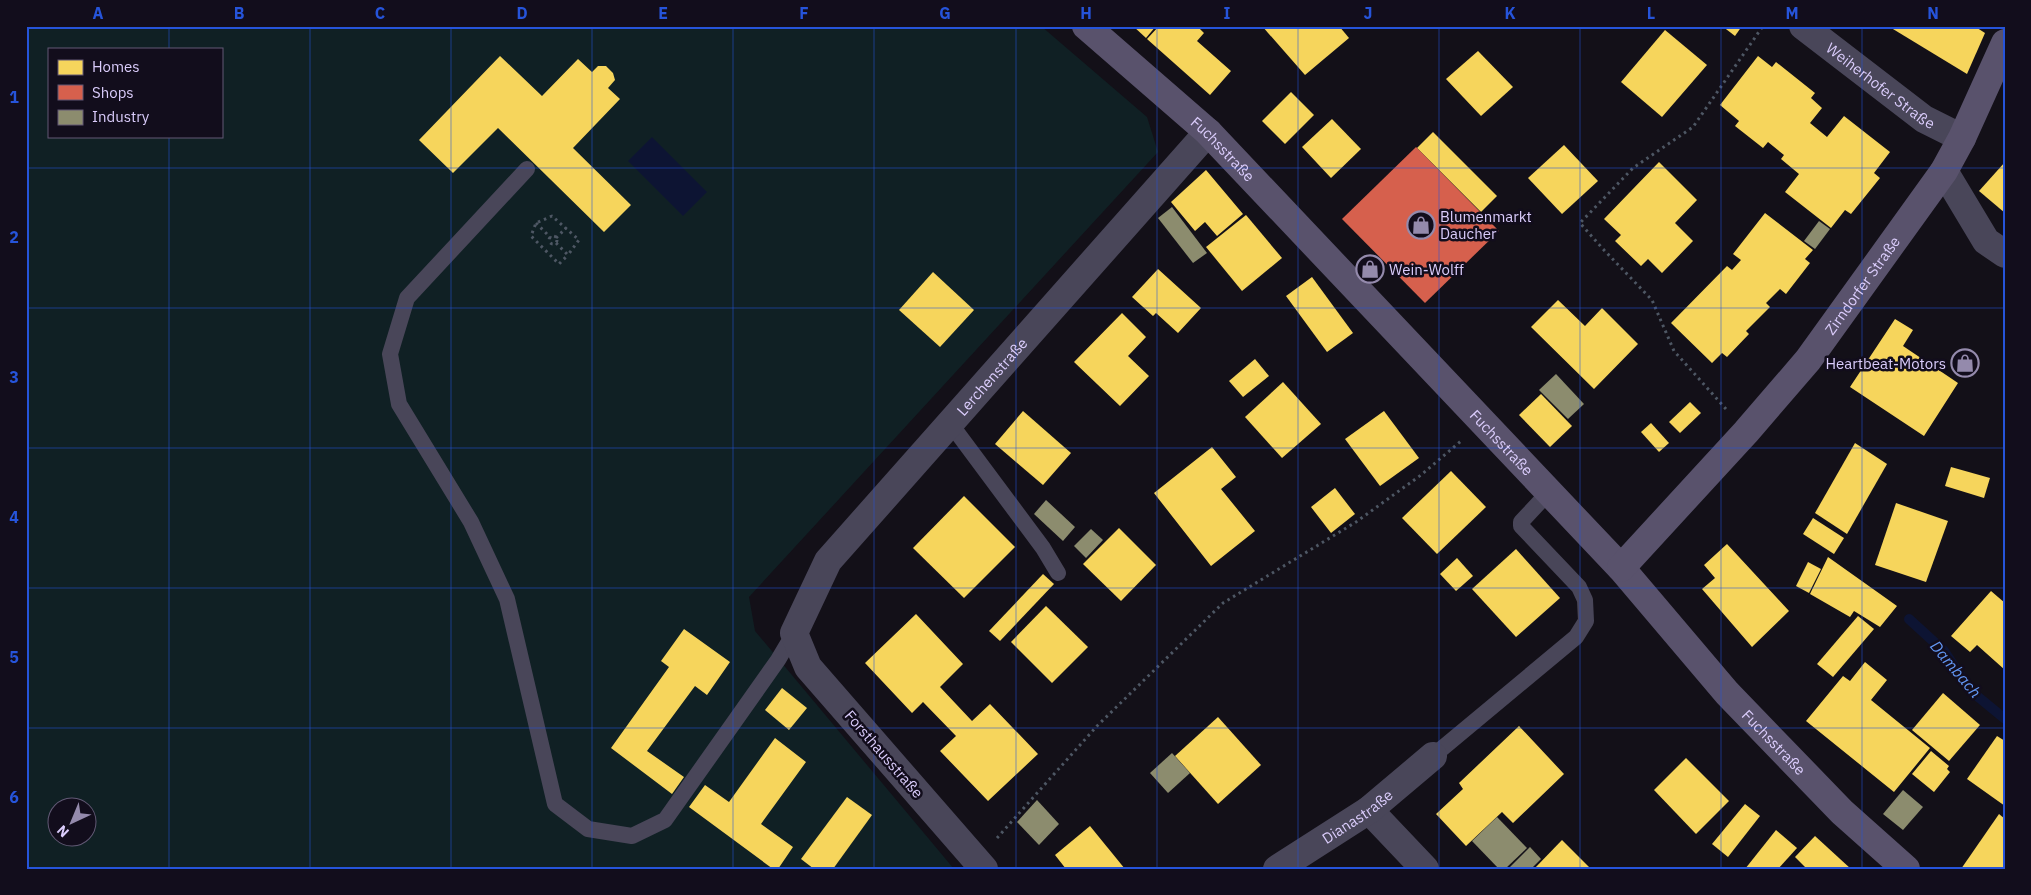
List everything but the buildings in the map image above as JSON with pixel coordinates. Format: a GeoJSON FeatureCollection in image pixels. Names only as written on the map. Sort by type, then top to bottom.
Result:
{"type":"FeatureCollection","features":[{"type":"Feature","properties":{"kind":"main road","name":"Fuchsstraße"},"geometry":{"type":"LineString","coordinates":[[1086,26],[1208,132],[1621,568],[1727,694],[1842,812],[1906,869]]}},
{"type":"Feature","properties":{"kind":"main road","name":"Zirndorfer Straße"},"geometry":{"type":"LineString","coordinates":[[1621,568],[1746,432],[1808,360],[1944,171],[1962,138],[2005,43]]}},
{"type":"Feature","properties":{"kind":"street","name":"Weiherhofer Straße"},"geometry":{"type":"LineString","coordinates":[[1803,26],[1924,119],[1962,138]]}},
{"type":"Feature","properties":{"kind":"street","name":"Lerchenstraße"},"geometry":{"type":"LineString","coordinates":[[794,633],[828,561],[1208,132]]}},
{"type":"Feature","properties":{"kind":"street"},"geometry":{"type":"LineString","coordinates":[[1944,171],[1986,241],[2005,254]]}},
{"type":"Feature","properties":{"kind":"street","name":"Forsthausstraße"},"geometry":{"type":"LineString","coordinates":[[794,633],[808,667],[980,865]]}},
{"type":"Feature","properties":{"kind":"street","name":"Dianastraße"},"geometry":{"type":"LineString","coordinates":[[1277,869],[1369,810],[1433,756]]}},
{"type":"Feature","properties":{"kind":"street"},"geometry":{"type":"LineString","coordinates":[[1369,810],[1425,869]]}},
{"type":"Feature","properties":{"kind":"lane"},"geometry":{"type":"LineString","coordinates":[[527,169],[407,298],[390,354],[399,404],[471,522],[507,599],[555,804],[588,829],[632,836],[665,820],[778,660],[794,633]]}},
{"type":"Feature","properties":{"kind":"lane"},"geometry":{"type":"LineString","coordinates":[[950,423],[1043,548],[1058,573]]}},
{"type":"Feature","properties":{"kind":"lane"},"geometry":{"type":"LineString","coordinates":[[1433,756],[1576,637],[1586,620],[1584,600],[1580,587],[1521,526],[1521,522],[1548,492]]}},
{"type":"Feature","properties":{"kind":"path"},"geometry":{"type":"LineString","coordinates":[[1746,432],[1674,351],[1652,300],[1580,223],[1633,168],[1694,127],[1764,26]]}},
{"type":"Feature","properties":{"kind":"path"},"geometry":{"type":"LineString","coordinates":[[552,216],[579,240],[559,264],[531,236],[536,223],[552,216]]}},
{"type":"Feature","properties":{"kind":"path"},"geometry":{"type":"LineString","coordinates":[[536,223],[551,238],[554,236],[556,238]]}},
{"type":"Feature","properties":{"kind":"path"},"geometry":{"type":"LineString","coordinates":[[566,228],[556,238],[556,243],[568,255]]}},
{"type":"Feature","properties":{"kind":"path"},"geometry":{"type":"LineString","coordinates":[[545,249],[550,243],[551,238]]}},
{"type":"Feature","properties":{"kind":"path"},"geometry":{"type":"LineString","coordinates":[[550,243],[556,243]]}},
{"type":"Feature","properties":{"kind":"path"},"geometry":{"type":"LineString","coordinates":[[980,865],[1097,726],[1223,603],[1356,522],[1420,475],[1483,423]]}},
{"type":"Feature","properties":{"kind":"shaded area"},"geometry":{"type":"Polygon","coordinates":[[[26,26],[1041,26],[1147,117],[1158,152],[749,597],[755,631],[954,869],[26,869],[26,26]]]}},
{"type":"Feature","properties":{"kind":"water"},"geometry":{"type":"Polygon","coordinates":[[[652,137],[707,192],[683,216],[628,161],[652,137]]]}},
{"type":"Feature","properties":{"kind":"waterway","name":"Dambach"},"geometry":{"type":"LineString","coordinates":[[1909,619],[1944,651],[1971,691],[2005,719]]}},
{"type":"Feature","properties":{"kind":"place","name":"Blumenmarkt Daucher"},"geometry":{"type":"Point","coordinates":[1421,225]}},
{"type":"Feature","properties":{"kind":"place","name":"Wein-Wolff"},"geometry":{"type":"Point","coordinates":[1370,269]}},
{"type":"Feature","properties":{"kind":"place","name":"Heartbeat-Motors"},"geometry":{"type":"Point","coordinates":[1965,363]}}]}
